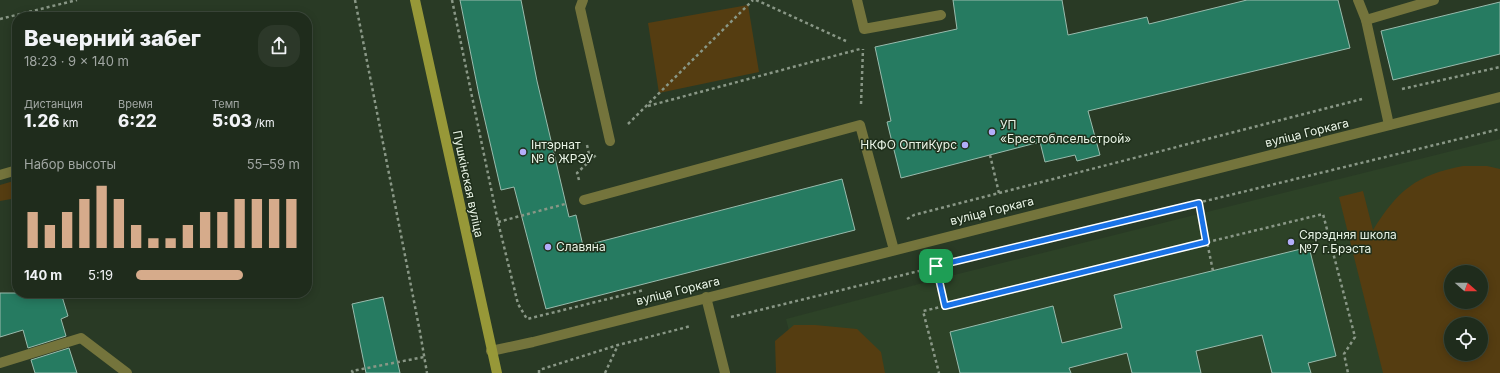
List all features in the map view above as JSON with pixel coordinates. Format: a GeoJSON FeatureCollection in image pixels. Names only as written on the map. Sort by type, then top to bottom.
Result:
{"type":"FeatureCollection","features":[{"type":"Feature","properties":{"kind":"main road","name":"Пушкінская вуліца"},"geometry":{"type":"LineString","coordinates":[[414,0],[496,373]]}},
{"type":"Feature","properties":{"kind":"street"},"geometry":{"type":"LineString","coordinates":[[583,0],[580,8],[610,141]]}},
{"type":"Feature","properties":{"kind":"street"},"geometry":{"type":"LineString","coordinates":[[857,0],[864,29],[941,15]]}},
{"type":"Feature","properties":{"kind":"street"},"geometry":{"type":"LineString","coordinates":[[1358,0],[1366,20],[1389,125]]}},
{"type":"Feature","properties":{"kind":"street"},"geometry":{"type":"LineString","coordinates":[[1366,20],[1434,0]]}},
{"type":"Feature","properties":{"kind":"street","name":"вуліца Горкага"},"geometry":{"type":"LineString","coordinates":[[491,351],[1500,98]]}},
{"type":"Feature","properties":{"kind":"street"},"geometry":{"type":"LineString","coordinates":[[584,200],[860,125],[894,250]]}},
{"type":"Feature","properties":{"kind":"street"},"geometry":{"type":"LineString","coordinates":[[0,175],[12,171]]}},
{"type":"Feature","properties":{"kind":"street"},"geometry":{"type":"LineString","coordinates":[[706,297],[725,373]]}},
{"type":"Feature","properties":{"kind":"street"},"geometry":{"type":"LineString","coordinates":[[0,363],[81,338],[127,373]]}},
{"type":"Feature","properties":{"kind":"path"},"geometry":{"type":"LineString","coordinates":[[28,12],[76,0]]}},
{"type":"Feature","properties":{"kind":"path"},"geometry":{"type":"LineString","coordinates":[[355,0],[427,373]]}},
{"type":"Feature","properties":{"kind":"path"},"geometry":{"type":"LineString","coordinates":[[452,0],[493,200],[518,304],[527,319],[650,289]]}},
{"type":"Feature","properties":{"kind":"path"},"geometry":{"type":"LineString","coordinates":[[756,0],[849,42]]}},
{"type":"Feature","properties":{"kind":"path"},"geometry":{"type":"LineString","coordinates":[[0,19],[12,16]]}},
{"type":"Feature","properties":{"kind":"path"},"geometry":{"type":"LineString","coordinates":[[860,125],[864,29]]}},
{"type":"Feature","properties":{"kind":"path"},"geometry":{"type":"LineString","coordinates":[[856,45],[864,48]]}},
{"type":"Feature","properties":{"kind":"path"},"geometry":{"type":"LineString","coordinates":[[648,106],[864,48]]}},
{"type":"Feature","properties":{"kind":"path"},"geometry":{"type":"LineString","coordinates":[[888,230],[914,215],[1382,94],[1500,67]]}},
{"type":"Feature","properties":{"kind":"path"},"geometry":{"type":"LineString","coordinates":[[539,373],[539,370],[618,345],[1500,129]]}},
{"type":"Feature","properties":{"kind":"path"},"geometry":{"type":"LineString","coordinates":[[990,155],[998,193]]}},
{"type":"Feature","properties":{"kind":"path"},"geometry":{"type":"LineString","coordinates":[[1199,203],[1212,271]]}},
{"type":"Feature","properties":{"kind":"path"},"geometry":{"type":"LineString","coordinates":[[939,373],[923,311],[1324,214],[1355,337],[1344,354],[1348,373]]}},
{"type":"Feature","properties":{"kind":"path"},"geometry":{"type":"LineString","coordinates":[[936,266],[945,306]]}},
{"type":"Feature","properties":{"kind":"path"},"geometry":{"type":"LineString","coordinates":[[605,373],[618,345]]}},
{"type":"Feature","properties":{"kind":"path"},"geometry":{"type":"LineString","coordinates":[[353,373],[352,371],[359,369],[424,357]]}},
{"type":"Feature","properties":{"kind":"shaded area"},"geometry":{"type":"Polygon","coordinates":[[[748,5],[759,72],[659,93],[648,23],[748,5]]]}},
{"type":"Feature","properties":{"kind":"shaded area","name":"Сярэдняя школа №7 г.Брэста"},"geometry":{"type":"Polygon","coordinates":[[[1500,139],[1500,373],[799,373],[786,319],[938,279],[1500,139]]]}},
{"type":"Feature","properties":{"kind":"shaded area"},"geometry":{"type":"Polygon","coordinates":[[[1463,166],[1487,166],[1500,169],[1500,373],[1383,373],[1339,197],[1363,191],[1373,230],[1391,204],[1400,195],[1410,186],[1433,174],[1463,166]]]}},
{"type":"Feature","properties":{"kind":"shaded area"},"geometry":{"type":"Polygon","coordinates":[[[12,181],[12,199],[0,201],[0,185],[12,181]]]}},
{"type":"Feature","properties":{"kind":"shaded area"},"geometry":{"type":"Polygon","coordinates":[[[794,325],[815,325],[857,329],[881,352],[885,373],[776,373],[775,341],[794,325]]]}},
{"type":"Feature","properties":{"kind":"building"},"geometry":{"type":"Polygon","coordinates":[[[460,0],[521,0],[537,81],[569,217],[576,215],[583,246],[842,179],[855,230],[546,309],[514,187],[501,190],[479,95],[460,0]]]}},
{"type":"Feature","properties":{"kind":"building"},"geometry":{"type":"Polygon","coordinates":[[[953,0],[1062,0],[1068,35],[1147,17],[1149,24],[1247,0],[1338,0],[1350,48],[1088,111],[1100,155],[1077,161],[1075,155],[1045,162],[1040,142],[901,178],[887,122],[891,121],[875,47],[957,29],[953,0]]]}},
{"type":"Feature","properties":{"kind":"building"},"geometry":{"type":"Polygon","coordinates":[[[1500,2],[1500,54],[1393,80],[1381,31],[1500,2]]]}},
{"type":"Feature","properties":{"kind":"building"},"geometry":{"type":"Polygon","coordinates":[[[1309,247],[1336,356],[1308,363],[1311,373],[1272,373],[1262,335],[1196,351],[1201,373],[1132,373],[1127,353],[1069,368],[1071,373],[960,373],[950,332],[1053,306],[1062,343],[1122,328],[1114,295],[1309,247]]]}},
{"type":"Feature","properties":{"kind":"building"},"geometry":{"type":"Polygon","coordinates":[[[0,293],[12,293],[12,298],[63,298],[68,316],[61,319],[66,336],[28,348],[23,330],[0,337],[0,293]]]}},
{"type":"Feature","properties":{"kind":"building"},"geometry":{"type":"Polygon","coordinates":[[[383,297],[400,373],[366,373],[352,304],[383,297]]]}},
{"type":"Feature","properties":{"kind":"building"},"geometry":{"type":"Polygon","coordinates":[[[69,348],[77,373],[35,373],[31,360],[69,348]]]}},
{"type":"Feature","properties":{"kind":"place","name":"УП «Брестоблсельстрой»"},"geometry":{"type":"Point","coordinates":[992,132]}},
{"type":"Feature","properties":{"kind":"place","name":"НКФО ОптиКурс"},"geometry":{"type":"Point","coordinates":[965,145]}},
{"type":"Feature","properties":{"kind":"place","name":"Інтэрнат № 6 ЖРЭУ"},"geometry":{"type":"Point","coordinates":[523,152]}},
{"type":"Feature","properties":{"kind":"place","name":"Сярэдняя школа №7 г.Брэста"},"geometry":{"type":"Point","coordinates":[1291,242]}},
{"type":"Feature","properties":{"kind":"place","name":"Славяна"},"geometry":{"type":"Point","coordinates":[548,247]}},
{"type":"Feature","properties":{"kind":"route"},"geometry":{"type":"LineString","coordinates":[[1199,203],[1206,242],[945,306],[936,266],[1199,203]]}}]}
